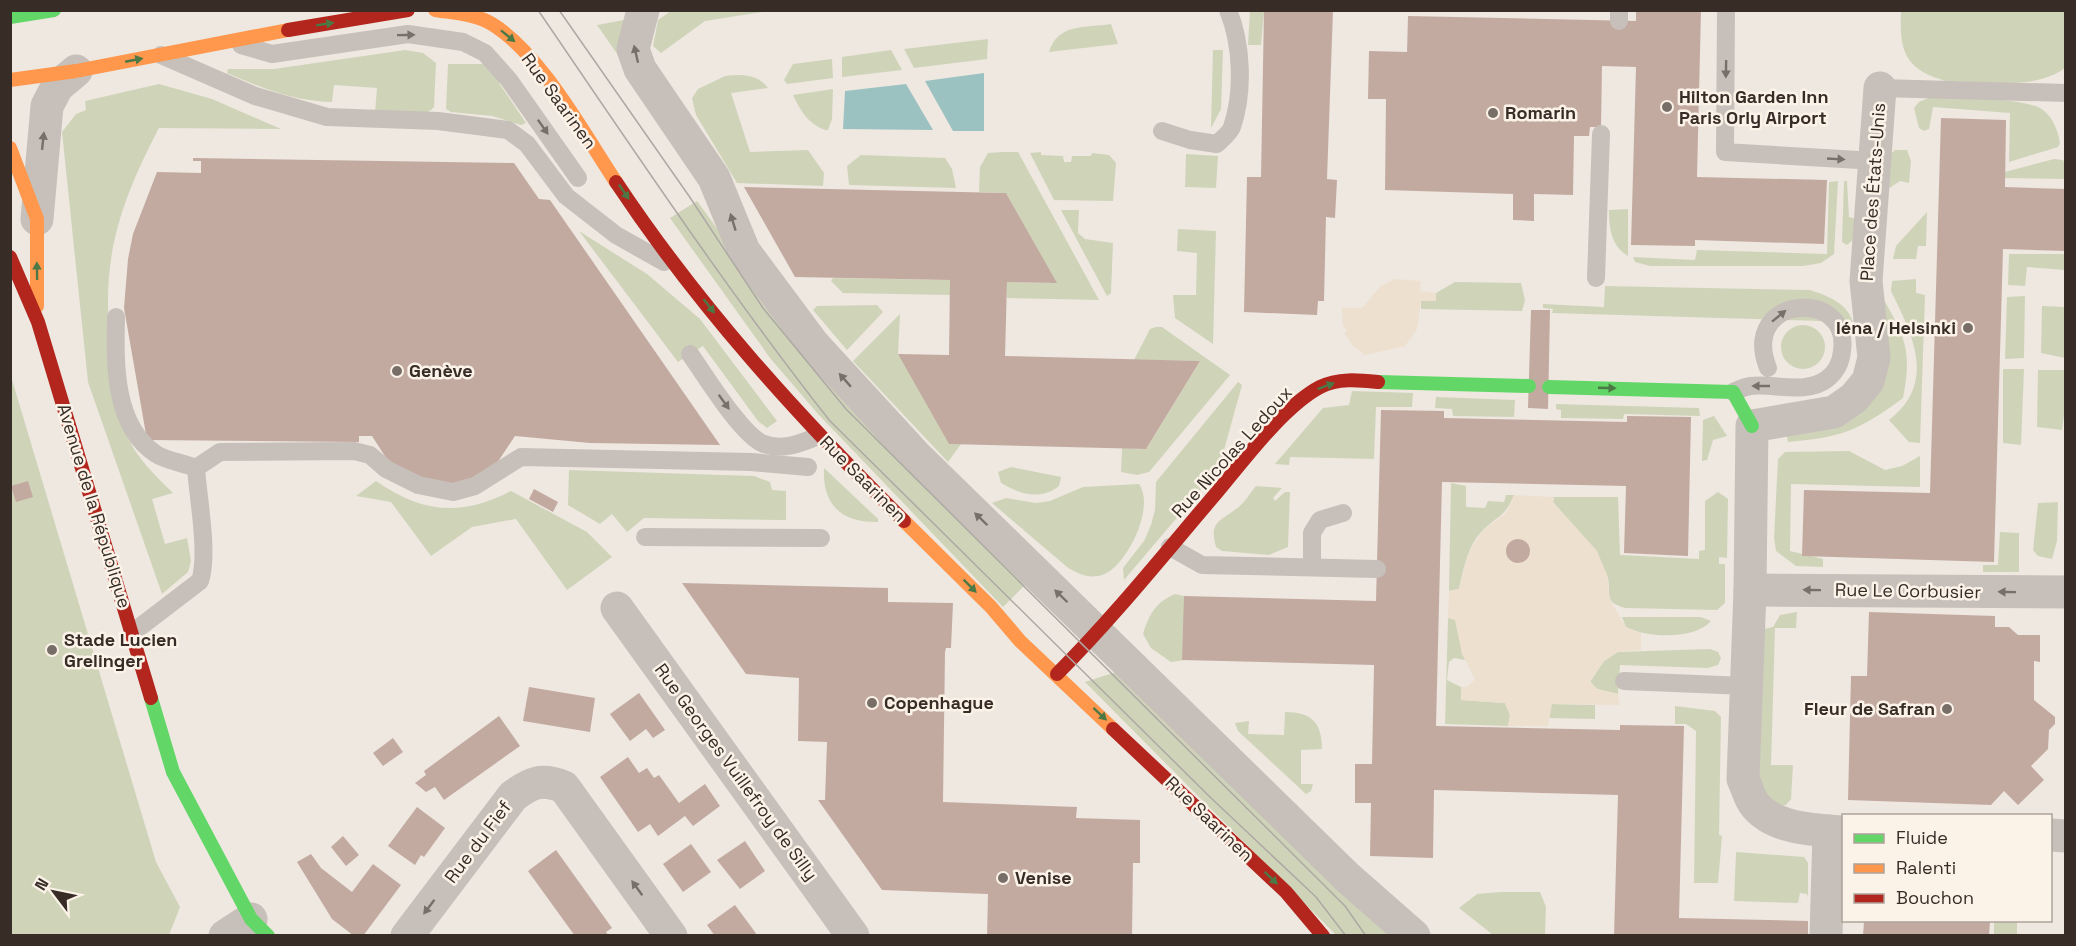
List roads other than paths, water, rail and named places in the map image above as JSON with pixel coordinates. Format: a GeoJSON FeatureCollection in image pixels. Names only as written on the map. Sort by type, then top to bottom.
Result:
{"type":"FeatureCollection","features":[{"type":"Feature","properties":{"kind":"street"},"geometry":{"type":"LineString","coordinates":[[10,17],[54,10]]}},
{"type":"Feature","properties":{"kind":"street"},"geometry":{"type":"LineString","coordinates":[[10,80],[76,71],[225,41],[408,10]]}},
{"type":"Feature","properties":{"kind":"street","name":"Rue Saarinen"},"geometry":{"type":"LineString","coordinates":[[435,10],[473,16],[491,23],[512,38],[548,80],[646,227],[762,374],[818,436],[991,607],[1020,641],[1286,892],[1323,936]]}},
{"type":"Feature","properties":{"kind":"street"},"geometry":{"type":"LineString","coordinates":[[643,10],[633,48],[640,69],[714,178],[744,250],[814,345],[915,455],[1099,632],[1348,878],[1414,936]]}},
{"type":"Feature","properties":{"kind":"street","name":"Avenue de la République"},"geometry":{"type":"LineString","coordinates":[[38,322],[37,219],[47,106],[57,87],[76,71]]}},
{"type":"Feature","properties":{"kind":"street","name":"Place des États-Unis"},"geometry":{"type":"LineString","coordinates":[[1752,426],[1834,412],[1854,398],[1868,381],[1874,358],[1866,281],[1880,88]]}},
{"type":"Feature","properties":{"kind":"street","name":"Avenue de la République"},"geometry":{"type":"LineString","coordinates":[[10,148],[37,219]]}},
{"type":"Feature","properties":{"kind":"street","name":"Avenue de la République"},"geometry":{"type":"LineString","coordinates":[[10,256],[38,322],[173,772],[248,930]]}},
{"type":"Feature","properties":{"kind":"street","name":"Rue Nicolas Ledoux"},"geometry":{"type":"LineString","coordinates":[[1057,674],[1099,632],[1238,467],[1299,400],[1322,386],[1350,379],[1385,383],[1529,386]]}},
{"type":"Feature","properties":{"kind":"street"},"geometry":{"type":"LineString","coordinates":[[1549,387],[1733,392],[1752,426],[1750,590],[1743,779],[1753,803],[1764,814],[1808,829],[1836,831],[1826,936]]}},
{"type":"Feature","properties":{"kind":"street","name":"Rue Le Corbusier"},"geometry":{"type":"LineString","coordinates":[[1750,590],[2066,592]]}},
{"type":"Feature","properties":{"kind":"street","name":"Rue Georges Vuillefroy de Silly"},"geometry":{"type":"LineString","coordinates":[[617,608],[854,936]]}},
{"type":"Feature","properties":{"kind":"street","name":"Rue du Fief"},"geometry":{"type":"LineString","coordinates":[[407,936],[513,796],[529,784],[547,780],[564,787],[671,936]]}},
{"type":"Feature","properties":{"kind":"lane"},"geometry":{"type":"LineString","coordinates":[[1162,130],[1190,140],[1217,144],[1232,129],[1239,82],[1236,30],[1228,10]]}},
{"type":"Feature","properties":{"kind":"lane"},"geometry":{"type":"LineString","coordinates":[[1726,10],[1725,152],[1876,161]]}},
{"type":"Feature","properties":{"kind":"lane"},"geometry":{"type":"LineString","coordinates":[[225,41],[272,54],[408,34],[463,42],[485,53],[509,80],[578,178]]}},
{"type":"Feature","properties":{"kind":"lane"},"geometry":{"type":"LineString","coordinates":[[159,55],[255,96],[327,117],[438,121],[508,130],[527,144],[567,196],[616,235],[683,273]]}},
{"type":"Feature","properties":{"kind":"lane"},"geometry":{"type":"LineString","coordinates":[[1880,88],[2066,93]]}},
{"type":"Feature","properties":{"kind":"lane"},"geometry":{"type":"LineString","coordinates":[[1596,278],[1601,134]]}},
{"type":"Feature","properties":{"kind":"lane"},"geometry":{"type":"LineString","coordinates":[[1733,392],[1749,386],[1808,386],[1827,379],[1836,370],[1843,344],[1834,320],[1811,307],[1797,307],[1774,318],[1763,342],[1763,355],[1768,368]]}},
{"type":"Feature","properties":{"kind":"lane"},"geometry":{"type":"LineString","coordinates":[[116,317],[117,386],[137,435],[157,455],[195,468]]}},
{"type":"Feature","properties":{"kind":"lane"},"geometry":{"type":"LineString","coordinates":[[690,354],[751,436],[764,444],[784,447],[818,436]]}},
{"type":"Feature","properties":{"kind":"lane"},"geometry":{"type":"LineString","coordinates":[[195,468],[220,452],[354,451],[370,454],[386,469],[418,485],[453,492],[476,486],[521,457],[751,462],[808,467]]}},
{"type":"Feature","properties":{"kind":"lane"},"geometry":{"type":"LineString","coordinates":[[132,633],[200,581],[204,571],[195,468]]}},
{"type":"Feature","properties":{"kind":"lane"},"geometry":{"type":"LineString","coordinates":[[1311,567],[1312,533],[1320,520],[1342,513]]}},
{"type":"Feature","properties":{"kind":"lane"},"geometry":{"type":"LineString","coordinates":[[645,537],[821,538]]}},
{"type":"Feature","properties":{"kind":"lane"},"geometry":{"type":"LineString","coordinates":[[1170,547],[1202,565],[1377,569]]}},
{"type":"Feature","properties":{"kind":"lane"},"geometry":{"type":"LineString","coordinates":[[1624,681],[1746,686]]}},
{"type":"Feature","properties":{"kind":"water"},"geometry":{"type":"Polygon","coordinates":[[[984,73],[984,131],[953,131],[925,81],[984,73]]]}},
{"type":"Feature","properties":{"kind":"water"},"geometry":{"type":"Polygon","coordinates":[[[906,84],[933,130],[843,129],[845,91],[906,84]]]}},
{"type":"Feature","properties":{"kind":"tram line"},"geometry":{"type":"LineString","coordinates":[[538,10],[717,270],[830,421],[1210,797],[1316,897],[1346,936]]}},
{"type":"Feature","properties":{"kind":"tram line"},"geometry":{"type":"LineString","coordinates":[[559,10],[689,196],[763,308],[846,409],[1345,906],[1366,936]]}},
{"type":"Feature","properties":{"kind":"place","name":"Hilton Garden Inn Paris Orly Airport"},"geometry":{"type":"Point","coordinates":[1667,107]}},
{"type":"Feature","properties":{"kind":"place","name":"Romarin"},"geometry":{"type":"Point","coordinates":[1493,113]}},
{"type":"Feature","properties":{"kind":"place","name":"Iéna / Helsinki"},"geometry":{"type":"Point","coordinates":[1968,328]}},
{"type":"Feature","properties":{"kind":"place","name":"Genève"},"geometry":{"type":"Point","coordinates":[397,371]}},
{"type":"Feature","properties":{"kind":"place","name":"Stade Lucien Grelinger"},"geometry":{"type":"Point","coordinates":[52,650]}},
{"type":"Feature","properties":{"kind":"place","name":"Copenhague"},"geometry":{"type":"Point","coordinates":[872,703]}},
{"type":"Feature","properties":{"kind":"place","name":"Fleur de Safran"},"geometry":{"type":"Point","coordinates":[1947,709]}},
{"type":"Feature","properties":{"kind":"place","name":"Venise"},"geometry":{"type":"Point","coordinates":[1003,878]}}]}
